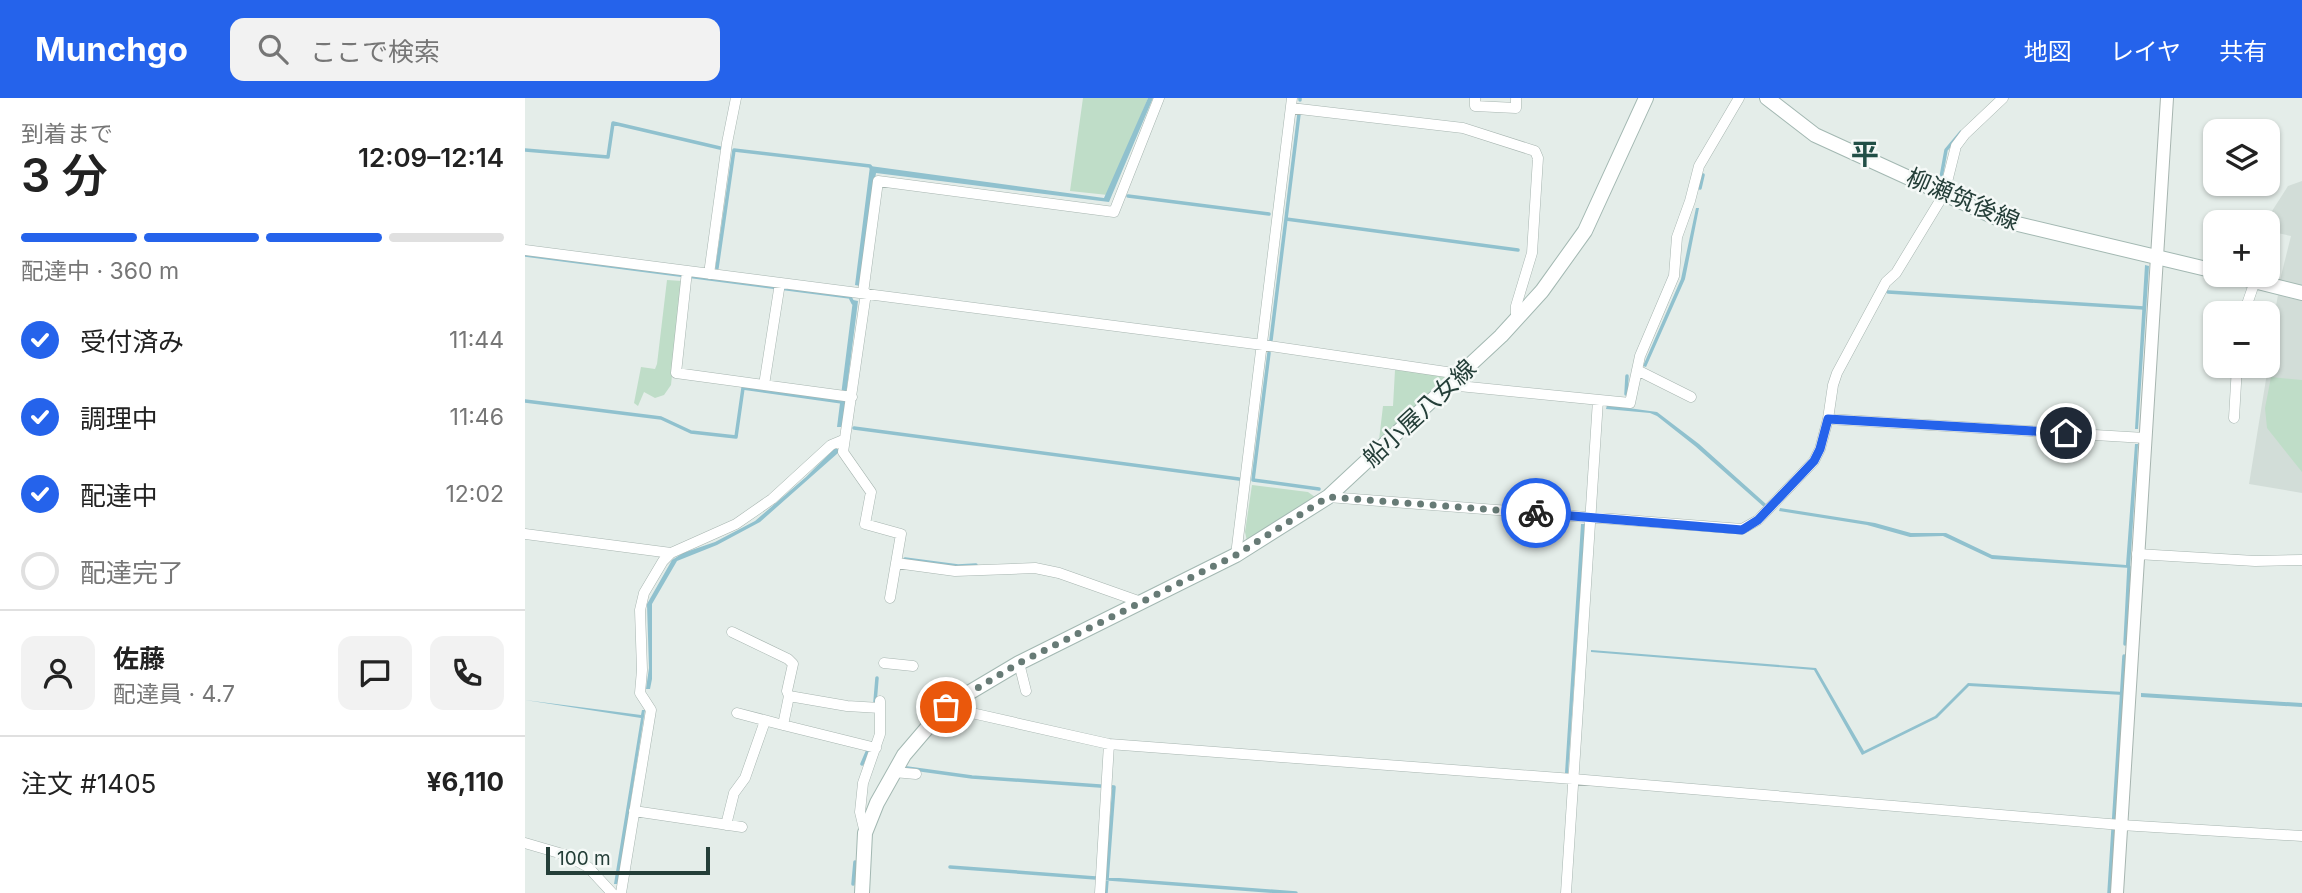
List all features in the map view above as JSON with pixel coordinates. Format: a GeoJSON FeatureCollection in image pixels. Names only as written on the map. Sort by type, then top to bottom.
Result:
{"type":"FeatureCollection","features":[{"type":"Feature","properties":{"kind":"main road","name":"船小屋八女線"},"geometry":{"type":"LineString","coordinates":[[859,891],[865,833],[877,803],[904,755],[946,707],[1019,663],[1236,555],[1328,497],[1449,385],[1542,291],[1585,231],[1646,98]]}},
{"type":"Feature","properties":{"kind":"main road","name":"柳瀬筑後線"},"geometry":{"type":"LineString","coordinates":[[1767,98],[1815,135],[2001,219],[2203,268]]}},
{"type":"Feature","properties":{"kind":"main road"},"geometry":{"type":"LineString","coordinates":[[2278,287],[2302,293]]}},
{"type":"Feature","properties":{"kind":"street"},"geometry":{"type":"LineString","coordinates":[[709,274],[736,98]]}},
{"type":"Feature","properties":{"kind":"street"},"geometry":{"type":"LineString","coordinates":[[890,598],[901,534],[865,524],[871,492],[843,452],[878,181],[1114,212],[1159,98]]}},
{"type":"Feature","properties":{"kind":"street"},"geometry":{"type":"LineString","coordinates":[[1475,98],[1475,106],[1516,108],[1516,98]]}},
{"type":"Feature","properties":{"kind":"street"},"geometry":{"type":"LineString","coordinates":[[1449,385],[1630,403],[1640,356],[1674,276],[1677,237],[1696,196],[1699,166],[1739,98]]}},
{"type":"Feature","properties":{"kind":"street"},"geometry":{"type":"LineString","coordinates":[[1328,497],[1742,530],[1758,520],[1814,461],[1828,419],[1837,373],[1886,282],[1896,272],[1944,194],[1956,146],[2003,98]]}},
{"type":"Feature","properties":{"kind":"street"},"geometry":{"type":"LineString","coordinates":[[2117,893],[2167,98]]}},
{"type":"Feature","properties":{"kind":"street"},"geometry":{"type":"LineString","coordinates":[[1236,555],[1291,103],[1463,128],[1535,151],[1538,158],[1532,253],[1516,306],[1516,320]]}},
{"type":"Feature","properties":{"kind":"street"},"geometry":{"type":"LineString","coordinates":[[525,250],[1263,345],[1460,374]]}},
{"type":"Feature","properties":{"kind":"street"},"geometry":{"type":"LineString","coordinates":[[687,271],[676,373],[852,397]]}},
{"type":"Feature","properties":{"kind":"street"},"geometry":{"type":"LineString","coordinates":[[764,385],[780,283]]}},
{"type":"Feature","properties":{"kind":"street"},"geometry":{"type":"LineString","coordinates":[[1637,370],[1691,397]]}},
{"type":"Feature","properties":{"kind":"street"},"geometry":{"type":"LineString","coordinates":[[2234,418],[2236,378]]}},
{"type":"Feature","properties":{"kind":"street"},"geometry":{"type":"LineString","coordinates":[[1566,893],[1598,400]]}},
{"type":"Feature","properties":{"kind":"street"},"geometry":{"type":"LineString","coordinates":[[1828,419],[2145,438]]}},
{"type":"Feature","properties":{"kind":"street"},"geometry":{"type":"LineString","coordinates":[[621,893],[651,710],[640,693],[642,670],[639,610],[644,593],[663,561],[671,553],[736,524],[772,499],[831,444],[843,440]]}},
{"type":"Feature","properties":{"kind":"street"},"geometry":{"type":"LineString","coordinates":[[525,534],[671,553]]}},
{"type":"Feature","properties":{"kind":"street"},"geometry":{"type":"LineString","coordinates":[[2137,554],[2268,561],[2302,560]]}},
{"type":"Feature","properties":{"kind":"street"},"geometry":{"type":"LineString","coordinates":[[896,563],[955,571],[1035,568],[1059,573],[1141,602]]}},
{"type":"Feature","properties":{"kind":"street"},"geometry":{"type":"LineString","coordinates":[[732,632],[788,659],[793,664],[783,725]]}},
{"type":"Feature","properties":{"kind":"street"},"geometry":{"type":"LineString","coordinates":[[884,663],[913,666]]}},
{"type":"Feature","properties":{"kind":"street"},"geometry":{"type":"LineString","coordinates":[[1019,663],[1026,691]]}},
{"type":"Feature","properties":{"kind":"street"},"geometry":{"type":"LineString","coordinates":[[789,696],[847,706],[880,704],[880,734],[863,783],[860,812],[865,833]]}},
{"type":"Feature","properties":{"kind":"street"},"geometry":{"type":"LineString","coordinates":[[946,707],[1109,744],[1573,779],[2121,825],[2302,836]]}},
{"type":"Feature","properties":{"kind":"street"},"geometry":{"type":"LineString","coordinates":[[737,713],[876,748]]}},
{"type":"Feature","properties":{"kind":"street"},"geometry":{"type":"LineString","coordinates":[[726,825],[734,793],[745,778],[765,721]]}},
{"type":"Feature","properties":{"kind":"street"},"geometry":{"type":"LineString","coordinates":[[1100,893],[1109,744]]}},
{"type":"Feature","properties":{"kind":"street"},"geometry":{"type":"LineString","coordinates":[[894,772],[916,774]]}},
{"type":"Feature","properties":{"kind":"street"},"geometry":{"type":"LineString","coordinates":[[634,811],[742,827]]}},
{"type":"Feature","properties":{"kind":"street"},"geometry":{"type":"LineString","coordinates":[[525,843],[566,855],[588,867],[610,892]]}},
{"type":"Feature","properties":{"kind":"shaded area"},"geometry":{"type":"Polygon","coordinates":[[[2302,181],[2302,291],[2280,284],[2291,236],[2280,234],[2280,210],[2273,210],[2288,186],[2302,181]]]}},
{"type":"Feature","properties":{"kind":"shaded area"},"geometry":{"type":"Polygon","coordinates":[[[2278,295],[2302,301],[2302,493],[2249,484],[2266,378],[2280,378],[2280,301],[2277,301],[2278,295]]]}},
{"type":"Feature","properties":{"kind":"green space"},"geometry":{"type":"Polygon","coordinates":[[[1083,98],[1148,98],[1108,195],[1070,191],[1083,98]]]}},
{"type":"Feature","properties":{"kind":"green space"},"geometry":{"type":"Polygon","coordinates":[[[667,280],[682,281],[671,385],[664,395],[655,398],[644,392],[638,406],[634,403],[641,367],[655,369],[657,364],[667,280]]]}},
{"type":"Feature","properties":{"kind":"green space"},"geometry":{"type":"Polygon","coordinates":[[[1395,370],[1446,374],[1449,377],[1379,440],[1383,406],[1393,406],[1395,370]]]}},
{"type":"Feature","properties":{"kind":"green space"},"geometry":{"type":"Polygon","coordinates":[[[2271,378],[2302,380],[2302,472],[2267,428],[2265,408],[2271,378]]]}},
{"type":"Feature","properties":{"kind":"green space"},"geometry":{"type":"Polygon","coordinates":[[[1252,485],[1308,492],[1315,497],[1247,541],[1245,532],[1252,485]]]}},
{"type":"Feature","properties":{"kind":"water"},"geometry":{"type":"Polygon","coordinates":[[[1148,98],[1153,98],[1109,202],[876,173],[860,286],[855,285],[870,166],[1104,198],[1148,98]]]}},
{"type":"Feature","properties":{"kind":"water"},"geometry":{"type":"Polygon","coordinates":[[[1696,208],[1699,208],[1685,279],[1646,367],[1643,366],[1681,279],[1696,208]]]}},
{"type":"Feature","properties":{"kind":"water"},"geometry":{"type":"Polygon","coordinates":[[[2145,265],[2149,266],[2138,429],[2135,429],[2145,265]]]}},
{"type":"Feature","properties":{"kind":"water"},"geometry":{"type":"Polygon","coordinates":[[[853,300],[858,301],[842,427],[837,427],[853,300]]]}},
{"type":"Feature","properties":{"kind":"water"},"geometry":{"type":"Polygon","coordinates":[[[1607,405],[1657,412],[1699,444],[1766,504],[1764,507],[1657,416],[1606,409],[1607,405]]]}},
{"type":"Feature","properties":{"kind":"water"},"geometry":{"type":"Polygon","coordinates":[[[2135,444],[2138,444],[2130,568],[1992,559],[1943,536],[1910,537],[1867,525],[1779,511],[1780,508],[1875,523],[1911,533],[1946,533],[1992,555],[2126,565],[2135,444]]]}},
{"type":"Feature","properties":{"kind":"water"},"geometry":{"type":"Polygon","coordinates":[[[834,449],[838,449],[838,453],[760,522],[717,545],[677,561],[652,604],[652,679],[650,689],[646,689],[649,668],[647,604],[672,560],[755,521],[834,449]]]}},
{"type":"Feature","properties":{"kind":"water"},"geometry":{"type":"Polygon","coordinates":[[[1581,524],[1585,524],[1568,773],[1565,773],[1581,524]]]}},
{"type":"Feature","properties":{"kind":"water"},"geometry":{"type":"Polygon","coordinates":[[[1591,650],[1816,668],[1864,751],[1935,716],[1968,683],[2124,692],[2123,695],[1969,686],[1937,718],[1862,755],[1814,670],[1591,650]]]}},
{"type":"Feature","properties":{"kind":"water"},"geometry":{"type":"Polygon","coordinates":[[[2141,693],[2302,703],[2302,707],[2141,697],[2141,693]]]}},
{"type":"Feature","properties":{"kind":"water"},"geometry":{"type":"Polygon","coordinates":[[[525,700],[641,715],[642,710],[645,710],[618,884],[614,884],[641,718],[525,700]]]}},
{"type":"Feature","properties":{"kind":"waterway"},"geometry":{"type":"LineString","coordinates":[[1271,340],[1299,114]]}},
{"type":"Feature","properties":{"kind":"waterway"},"geometry":{"type":"LineString","coordinates":[[525,150],[608,157],[613,123],[720,148]]}},
{"type":"Feature","properties":{"kind":"waterway"},"geometry":{"type":"LineString","coordinates":[[1940,183],[1946,150],[1961,132]]}},
{"type":"Feature","properties":{"kind":"waterway"},"geometry":{"type":"LineString","coordinates":[[717,268],[734,150],[870,166],[872,169]]}},
{"type":"Feature","properties":{"kind":"waterway"},"geometry":{"type":"LineString","coordinates":[[1700,188],[1703,175]]}},
{"type":"Feature","properties":{"kind":"waterway"},"geometry":{"type":"LineString","coordinates":[[1128,196],[1269,214]]}},
{"type":"Feature","properties":{"kind":"waterway"},"geometry":{"type":"LineString","coordinates":[[1286,219],[1518,250]]}},
{"type":"Feature","properties":{"kind":"waterway"},"geometry":{"type":"LineString","coordinates":[[525,255],[850,297],[853,303]]}},
{"type":"Feature","properties":{"kind":"waterway"},"geometry":{"type":"LineString","coordinates":[[1888,292],[2144,308]]}},
{"type":"Feature","properties":{"kind":"waterway"},"geometry":{"type":"LineString","coordinates":[[1269,353],[1253,480],[1319,489]]}},
{"type":"Feature","properties":{"kind":"waterway"},"geometry":{"type":"LineString","coordinates":[[1626,394],[1627,376]]}},
{"type":"Feature","properties":{"kind":"waterway"},"geometry":{"type":"LineString","coordinates":[[525,401],[661,418],[691,432],[736,437],[743,388],[842,402]]}},
{"type":"Feature","properties":{"kind":"waterway"},"geometry":{"type":"LineString","coordinates":[[854,428],[1239,479]]}},
{"type":"Feature","properties":{"kind":"waterway"},"geometry":{"type":"LineString","coordinates":[[905,559],[958,566],[976,565]]}},
{"type":"Feature","properties":{"kind":"waterway"},"geometry":{"type":"LineString","coordinates":[[2125,644],[2129,567]]}},
{"type":"Feature","properties":{"kind":"waterway"},"geometry":{"type":"LineString","coordinates":[[2109,893],[2124,656]]}},
{"type":"Feature","properties":{"kind":"waterway"},"geometry":{"type":"LineString","coordinates":[[875,702],[877,678]]}},
{"type":"Feature","properties":{"kind":"waterway"},"geometry":{"type":"LineString","coordinates":[[862,764],[868,750]]}},
{"type":"Feature","properties":{"kind":"waterway"},"geometry":{"type":"LineString","coordinates":[[907,768],[972,777],[1114,787],[1106,893]]}},
{"type":"Feature","properties":{"kind":"waterway"},"geometry":{"type":"LineString","coordinates":[[853,884],[855,862]]}},
{"type":"Feature","properties":{"kind":"waterway"},"geometry":{"type":"LineString","coordinates":[[950,867],[1296,893]]}},
{"type":"Feature","properties":{"kind":"way so far"},"geometry":{"type":"LineString","coordinates":[[946,707],[1019,663],[1236,555],[1328,497],[1536,513]]}},
{"type":"Feature","properties":{"kind":"district","name":"平"},"geometry":{"type":"Point","coordinates":[1865,154]}},
{"type":"Feature","properties":{"kind":"route"},"geometry":{"type":"LineString","coordinates":[[1536,513],[1742,530],[1758,520],[1814,461],[1828,419],[2066,433]]}}]}
